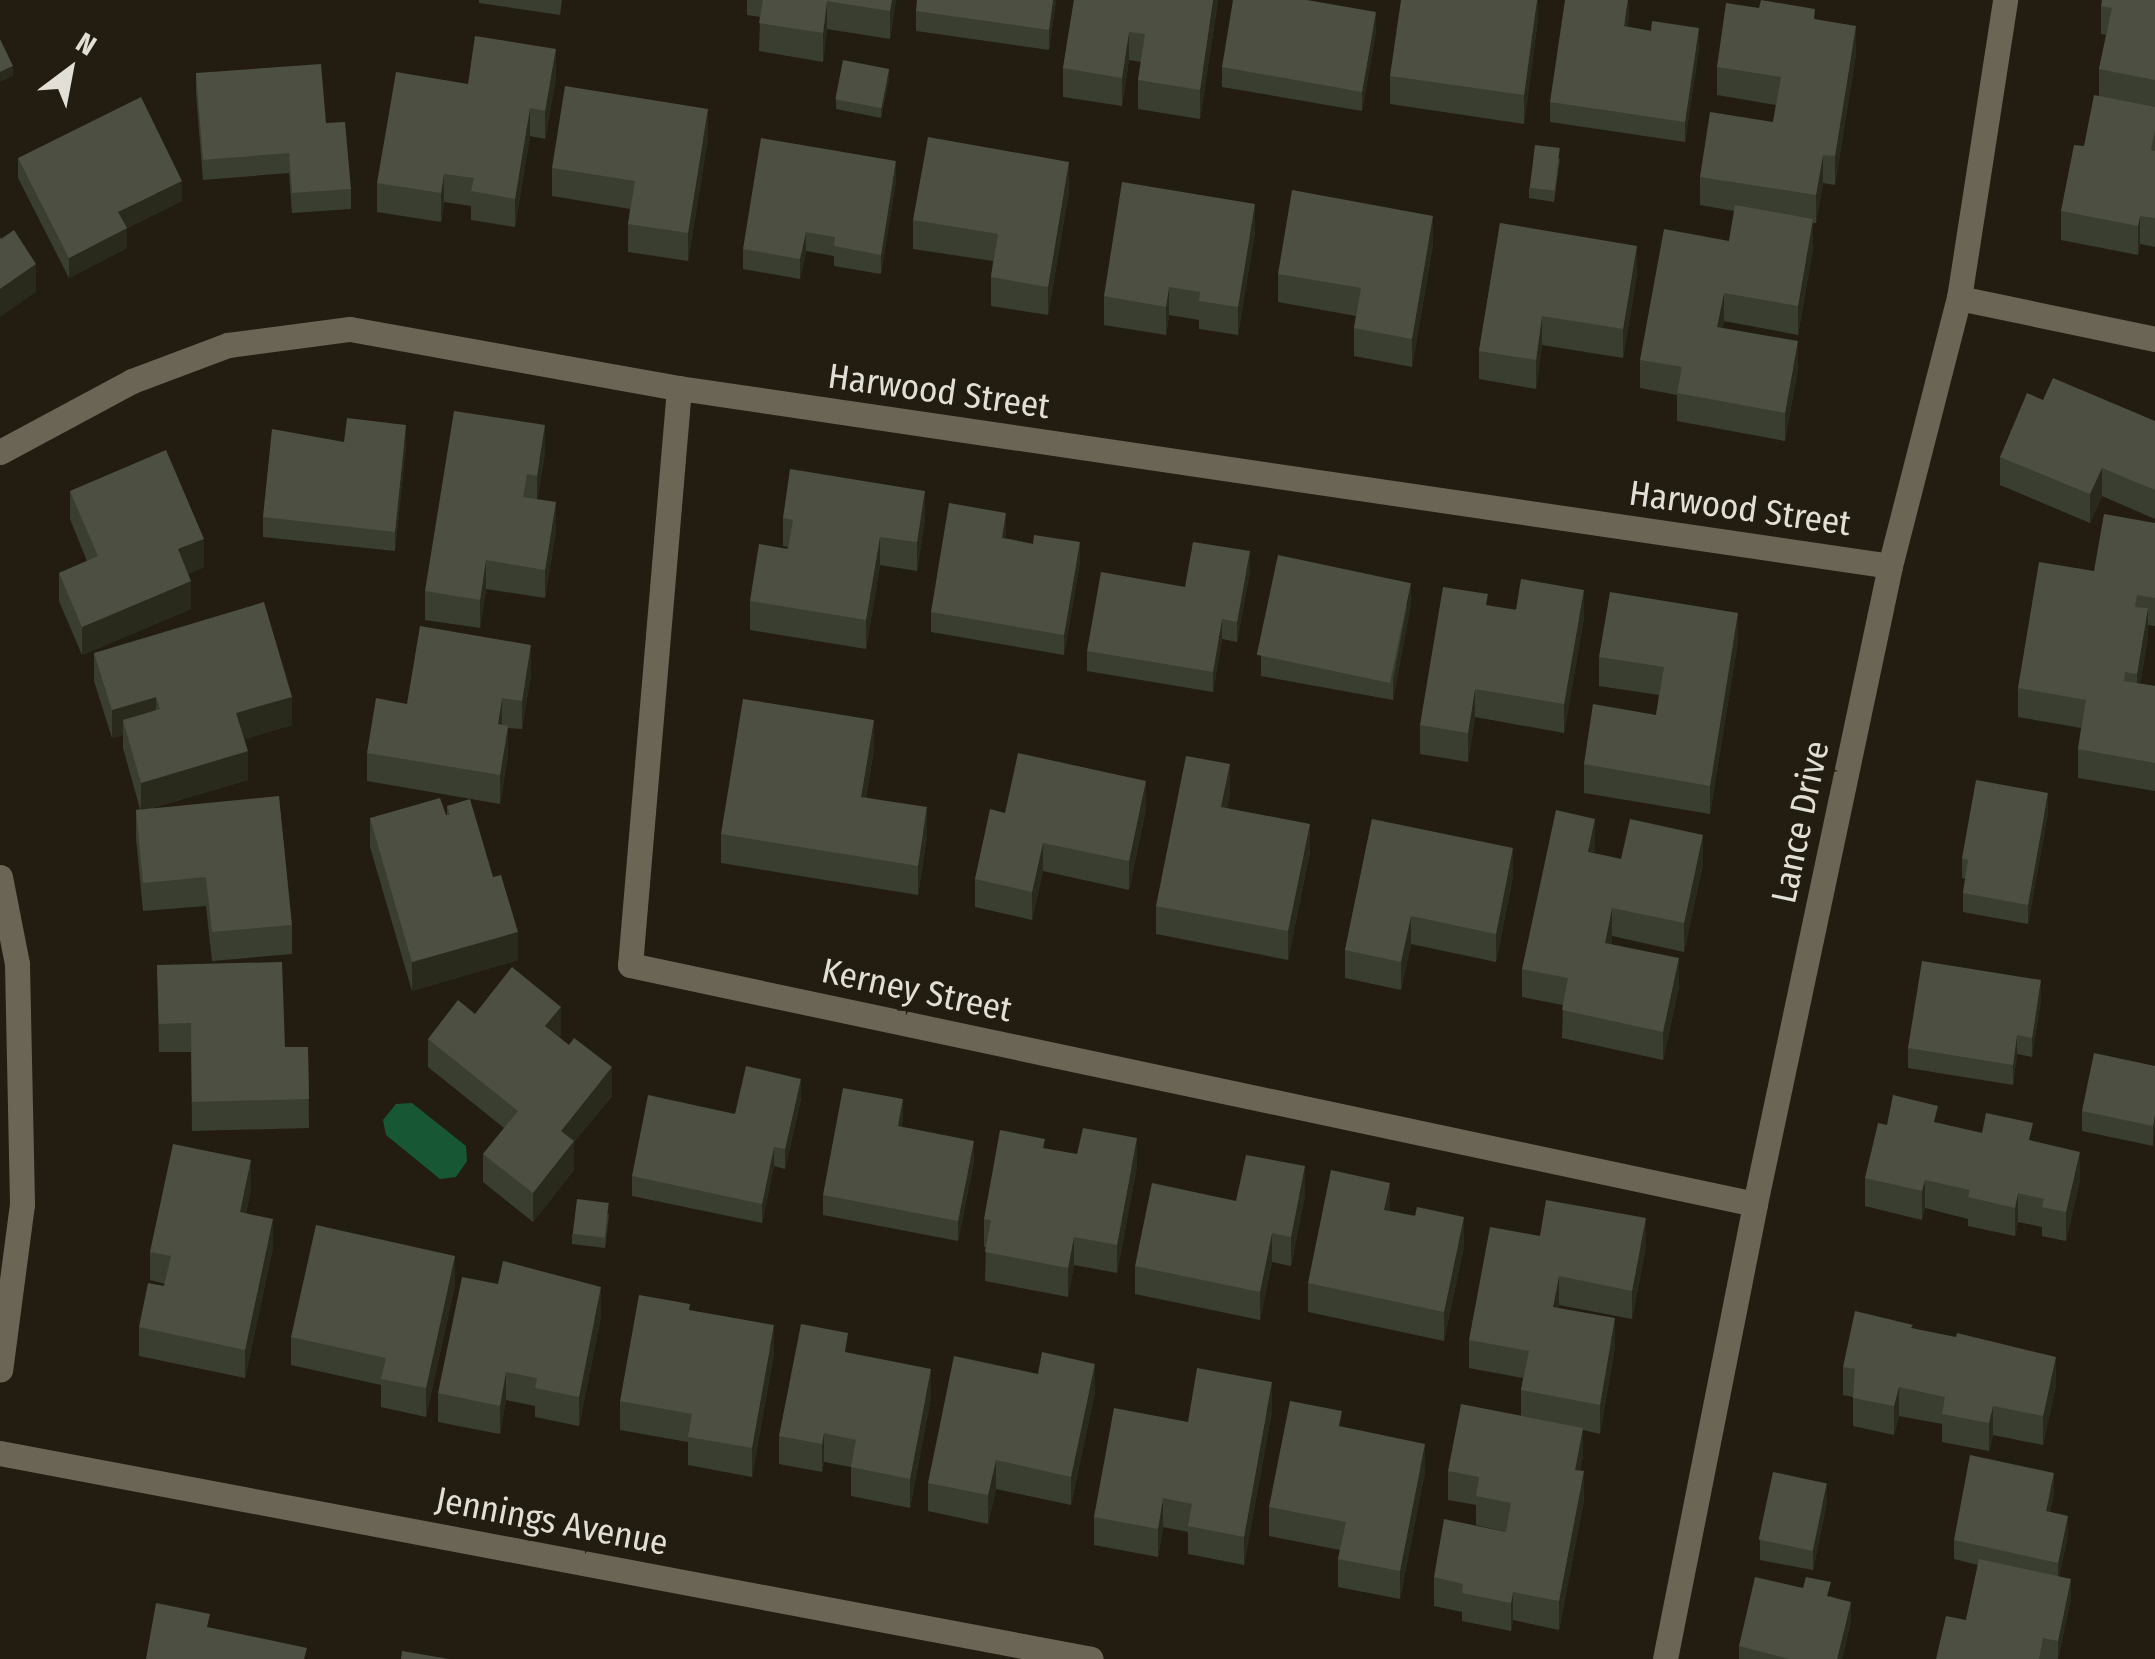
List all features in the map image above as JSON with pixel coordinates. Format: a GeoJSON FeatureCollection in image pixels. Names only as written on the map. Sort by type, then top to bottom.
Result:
{"type":"FeatureCollection","features":[{"type":"Feature","properties":{"kind":"street","name":"Lance Drive"},"geometry":{"type":"LineString","coordinates":[[1665,1659],[1755,1204],[1890,566],[1958,298],[2005,0]]}},
{"type":"Feature","properties":{"kind":"street"},"geometry":{"type":"LineString","coordinates":[[1958,298],[2155,339]]}},
{"type":"Feature","properties":{"kind":"street","name":"Harwood Street"},"geometry":{"type":"LineString","coordinates":[[0,452],[132,380],[228,345],[350,330],[679,388],[1890,566]]}},
{"type":"Feature","properties":{"kind":"street","name":"Kerney Street"},"geometry":{"type":"LineString","coordinates":[[679,388],[630,965],[1755,1204]]}},
{"type":"Feature","properties":{"kind":"street"},"geometry":{"type":"LineString","coordinates":[[0,877],[17,964],[22,1204],[0,1370]]}},
{"type":"Feature","properties":{"kind":"street","name":"Jennings Avenue"},"geometry":{"type":"LineString","coordinates":[[0,1452],[1091,1659]]}},
{"type":"Feature","properties":{"kind":"shaded area"},"geometry":{"type":"Polygon","coordinates":[[[412,1103],[466,1146],[467,1161],[456,1177],[440,1179],[386,1135],[383,1120],[396,1104],[412,1103]]]}},
{"type":"Feature","properties":{"kind":"building"},"geometry":{"type":"Polygon","coordinates":[[[763,0],[892,0],[890,11],[827,1],[823,33],[759,23],[763,0]]]}},
{"type":"Feature","properties":{"kind":"building"},"geometry":{"type":"Polygon","coordinates":[[[917,0],[1053,0],[1049,30],[916,11],[917,0]]]}},
{"type":"Feature","properties":{"kind":"building"},"geometry":{"type":"Polygon","coordinates":[[[1074,0],[1213,0],[1200,90],[1138,80],[1145,34],[1129,32],[1122,78],[1063,68],[1074,0]]]}},
{"type":"Feature","properties":{"kind":"building"},"geometry":{"type":"Polygon","coordinates":[[[1233,0],[1307,0],[1376,12],[1362,92],[1222,67],[1233,0]]]}},
{"type":"Feature","properties":{"kind":"building"},"geometry":{"type":"Polygon","coordinates":[[[1401,0],[1537,0],[1524,95],[1390,76],[1401,0]]]}},
{"type":"Feature","properties":{"kind":"building"},"geometry":{"type":"Polygon","coordinates":[[[1565,0],[1628,0],[1624,26],[1651,31],[1652,21],[1699,28],[1685,122],[1550,102],[1565,0]]]}},
{"type":"Feature","properties":{"kind":"building"},"geometry":{"type":"Polygon","coordinates":[[[1761,0],[1815,9],[1814,19],[1856,26],[1835,156],[1823,155],[1816,195],[1700,177],[1710,112],[1773,122],[1781,77],[1717,67],[1726,3],[1759,8],[1761,0]]]}},
{"type":"Feature","properties":{"kind":"building"},"geometry":{"type":"Polygon","coordinates":[[[2102,0],[2155,0],[2155,80],[2099,69],[2112,8],[2101,6],[2102,0]]]}},
{"type":"Feature","properties":{"kind":"building"},"geometry":{"type":"Polygon","coordinates":[[[475,36],[556,49],[545,111],[530,108],[515,199],[471,191],[474,178],[444,174],[441,193],[377,183],[396,72],[468,84],[475,36]]]}},
{"type":"Feature","properties":{"kind":"building"},"geometry":{"type":"Polygon","coordinates":[[[0,39],[13,66],[0,72],[0,39]]]}},
{"type":"Feature","properties":{"kind":"building"},"geometry":{"type":"Polygon","coordinates":[[[843,60],[889,69],[882,108],[835,99],[843,60]]]}},
{"type":"Feature","properties":{"kind":"building"},"geometry":{"type":"Polygon","coordinates":[[[321,64],[326,123],[345,122],[351,189],[292,193],[289,153],[203,160],[196,73],[321,64]]]}},
{"type":"Feature","properties":{"kind":"building"},"geometry":{"type":"Polygon","coordinates":[[[565,86],[708,109],[688,233],[628,224],[635,181],[552,168],[565,86]]]}},
{"type":"Feature","properties":{"kind":"building"},"geometry":{"type":"Polygon","coordinates":[[[2094,95],[2155,107],[2151,150],[2155,151],[2155,218],[2140,216],[2138,226],[2061,211],[2074,145],[2084,146],[2094,95]]]}},
{"type":"Feature","properties":{"kind":"building"},"geometry":{"type":"Polygon","coordinates":[[[141,97],[182,181],[118,212],[127,228],[69,258],[18,158],[141,97]]]}},
{"type":"Feature","properties":{"kind":"building"},"geometry":{"type":"Polygon","coordinates":[[[928,137],[1069,162],[1048,287],[991,277],[998,234],[913,220],[928,137]]]}},
{"type":"Feature","properties":{"kind":"building"},"geometry":{"type":"Polygon","coordinates":[[[761,138],[896,161],[881,255],[834,246],[835,237],[806,232],[800,259],[743,249],[761,138]]]}},
{"type":"Feature","properties":{"kind":"building"},"geometry":{"type":"Polygon","coordinates":[[[1535,145],[1560,148],[1555,191],[1530,188],[1535,145]]]}},
{"type":"Feature","properties":{"kind":"building"},"geometry":{"type":"Polygon","coordinates":[[[1122,182],[1255,204],[1238,307],[1199,301],[1200,292],[1169,287],[1166,307],[1104,296],[1122,182]]]}},
{"type":"Feature","properties":{"kind":"building"},"geometry":{"type":"Polygon","coordinates":[[[1292,190],[1433,216],[1412,339],[1354,328],[1361,288],[1278,274],[1292,190]]]}},
{"type":"Feature","properties":{"kind":"building"},"geometry":{"type":"Polygon","coordinates":[[[1735,205],[1813,219],[1798,306],[1724,293],[1717,327],[1798,341],[1785,413],[1677,393],[1682,367],[1640,360],[1664,229],[1729,241],[1735,205]]]}},
{"type":"Feature","properties":{"kind":"building"},"geometry":{"type":"Polygon","coordinates":[[[1500,223],[1637,246],[1623,329],[1542,316],[1536,360],[1479,351],[1500,223]]]}},
{"type":"Feature","properties":{"kind":"building"},"geometry":{"type":"Polygon","coordinates":[[[14,230],[36,264],[0,289],[0,237],[14,230]]]}},
{"type":"Feature","properties":{"kind":"building"},"geometry":{"type":"Polygon","coordinates":[[[2053,378],[2155,421],[2155,490],[2102,468],[2090,494],[2000,457],[2027,393],[2043,400],[2053,378]]]}},
{"type":"Feature","properties":{"kind":"building"},"geometry":{"type":"Polygon","coordinates":[[[454,411],[545,425],[537,476],[527,474],[523,497],[556,502],[545,570],[486,560],[480,600],[425,591],[454,411]]]}},
{"type":"Feature","properties":{"kind":"building"},"geometry":{"type":"Polygon","coordinates":[[[347,418],[406,425],[395,532],[263,517],[272,429],[344,442],[347,418]]]}},
{"type":"Feature","properties":{"kind":"building"},"geometry":{"type":"Polygon","coordinates":[[[166,450],[204,539],[178,549],[191,581],[82,627],[59,573],[98,556],[70,491],[166,450]]]}},
{"type":"Feature","properties":{"kind":"building"},"geometry":{"type":"Polygon","coordinates":[[[790,469],[925,491],[917,542],[880,537],[866,620],[750,601],[759,544],[788,549],[793,520],[783,518],[790,469]]]}},
{"type":"Feature","properties":{"kind":"building"},"geometry":{"type":"Polygon","coordinates":[[[949,503],[1006,513],[1002,538],[1033,544],[1034,535],[1080,542],[1064,635],[931,612],[949,503]]]}},
{"type":"Feature","properties":{"kind":"building"},"geometry":{"type":"Polygon","coordinates":[[[2104,514],[2155,523],[2155,598],[2137,595],[2135,607],[2148,608],[2137,674],[2125,672],[2124,681],[2155,686],[2155,763],[2078,749],[2086,700],[2018,688],[2039,562],[2094,571],[2104,514]]]}},
{"type":"Feature","properties":{"kind":"building"},"geometry":{"type":"Polygon","coordinates":[[[1193,542],[1250,551],[1237,622],[1222,619],[1213,672],[1087,651],[1101,572],[1185,587],[1193,542]]]}},
{"type":"Feature","properties":{"kind":"building"},"geometry":{"type":"Polygon","coordinates":[[[1278,555],[1411,583],[1390,683],[1257,655],[1278,555]]]}},
{"type":"Feature","properties":{"kind":"building"},"geometry":{"type":"Polygon","coordinates":[[[1521,579],[1584,590],[1564,704],[1475,689],[1468,733],[1420,725],[1443,587],[1488,594],[1486,605],[1516,610],[1521,579]]]}},
{"type":"Feature","properties":{"kind":"building"},"geometry":{"type":"Polygon","coordinates":[[[1610,592],[1738,613],[1710,786],[1584,764],[1593,704],[1656,715],[1664,667],[1599,657],[1610,592]]]}},
{"type":"Feature","properties":{"kind":"building"},"geometry":{"type":"Polygon","coordinates":[[[264,602],[292,697],[236,713],[248,751],[141,783],[123,720],[160,709],[156,697],[112,710],[94,653],[264,602]]]}},
{"type":"Feature","properties":{"kind":"building"},"geometry":{"type":"Polygon","coordinates":[[[420,626],[531,645],[522,701],[502,698],[498,724],[508,726],[500,775],[367,753],[376,698],[407,704],[420,626]]]}},
{"type":"Feature","properties":{"kind":"building"},"geometry":{"type":"Polygon","coordinates":[[[743,699],[874,720],[861,797],[927,807],[918,866],[721,834],[743,699]]]}},
{"type":"Feature","properties":{"kind":"building"},"geometry":{"type":"Polygon","coordinates":[[[1018,753],[1146,781],[1129,861],[1043,843],[1032,892],[975,879],[990,809],[1005,813],[1018,753]]]}},
{"type":"Feature","properties":{"kind":"building"},"geometry":{"type":"Polygon","coordinates":[[[1186,756],[1230,764],[1221,807],[1310,824],[1288,931],[1156,906],[1186,756]]]}},
{"type":"Feature","properties":{"kind":"building"},"geometry":{"type":"Polygon","coordinates":[[[1976,780],[2048,793],[2028,905],[1963,893],[1968,860],[1962,858],[1976,780]]]}},
{"type":"Feature","properties":{"kind":"building"},"geometry":{"type":"Polygon","coordinates":[[[279,796],[292,925],[212,932],[206,877],[143,883],[136,810],[279,796]]]}},
{"type":"Feature","properties":{"kind":"building"},"geometry":{"type":"Polygon","coordinates":[[[440,798],[446,815],[450,815],[447,806],[470,799],[493,877],[501,875],[518,932],[412,962],[370,818],[440,798]]]}},
{"type":"Feature","properties":{"kind":"building"},"geometry":{"type":"Polygon","coordinates":[[[1556,810],[1595,819],[1588,852],[1621,859],[1630,819],[1703,835],[1684,923],[1612,908],[1605,943],[1679,958],[1663,1032],[1562,1010],[1568,978],[1522,969],[1556,810]]]}},
{"type":"Feature","properties":{"kind":"building"},"geometry":{"type":"Polygon","coordinates":[[[1372,819],[1513,848],[1496,934],[1411,916],[1401,962],[1345,950],[1372,819]]]}},
{"type":"Feature","properties":{"kind":"building"},"geometry":{"type":"Polygon","coordinates":[[[1922,961],[2041,980],[2032,1038],[2017,1035],[2013,1065],[1908,1048],[1922,961]]]}},
{"type":"Feature","properties":{"kind":"building"},"geometry":{"type":"Polygon","coordinates":[[[282,962],[285,1047],[308,1047],[309,1099],[192,1102],[191,1023],[159,1024],[157,965],[282,962]]]}},
{"type":"Feature","properties":{"kind":"building"},"geometry":{"type":"Polygon","coordinates":[[[512,967],[561,1007],[545,1026],[569,1045],[574,1038],[612,1067],[561,1131],[574,1141],[533,1193],[483,1154],[518,1111],[428,1039],[458,1000],[475,1014],[512,967]]]}},
{"type":"Feature","properties":{"kind":"building"},"geometry":{"type":"Polygon","coordinates":[[[2094,1053],[2155,1066],[2153,1126],[2082,1111],[2094,1053]]]}},
{"type":"Feature","properties":{"kind":"building"},"geometry":{"type":"Polygon","coordinates":[[[746,1066],[801,1079],[785,1149],[774,1147],[762,1204],[632,1176],[648,1095],[735,1114],[746,1066]]]}},
{"type":"Feature","properties":{"kind":"building"},"geometry":{"type":"Polygon","coordinates":[[[843,1088],[903,1099],[898,1126],[974,1141],[958,1221],[823,1195],[843,1088]]]}},
{"type":"Feature","properties":{"kind":"building"},"geometry":{"type":"Polygon","coordinates":[[[1893,1095],[1938,1106],[1934,1122],[1982,1133],[1986,1113],[2033,1123],[2029,1140],[2080,1152],[2066,1212],[2042,1207],[2044,1199],[2018,1193],[2015,1208],[1968,1197],[1970,1190],[1925,1180],[1922,1191],[1865,1178],[1878,1123],[1887,1125],[1893,1095]]]}},
{"type":"Feature","properties":{"kind":"building"},"geometry":{"type":"Polygon","coordinates":[[[1083,1128],[1137,1138],[1117,1245],[1074,1237],[1068,1268],[985,1252],[991,1220],[984,1219],[1000,1130],[1045,1139],[1043,1148],[1077,1154],[1083,1128]]]}},
{"type":"Feature","properties":{"kind":"building"},"geometry":{"type":"Polygon","coordinates":[[[173,1144],[251,1160],[240,1212],[273,1219],[245,1350],[139,1327],[148,1283],[164,1286],[171,1256],[150,1252],[173,1144]]]}},
{"type":"Feature","properties":{"kind":"building"},"geometry":{"type":"Polygon","coordinates":[[[1246,1155],[1305,1166],[1291,1237],[1272,1233],[1260,1292],[1135,1266],[1152,1183],[1236,1201],[1246,1155]]]}},
{"type":"Feature","properties":{"kind":"building"},"geometry":{"type":"Polygon","coordinates":[[[1331,1170],[1390,1183],[1384,1210],[1415,1216],[1417,1207],[1464,1217],[1444,1312],[1308,1283],[1331,1170]]]}},
{"type":"Feature","properties":{"kind":"building"},"geometry":{"type":"Polygon","coordinates":[[[577,1199],[609,1203],[604,1238],[573,1234],[577,1199]]]}},
{"type":"Feature","properties":{"kind":"building"},"geometry":{"type":"Polygon","coordinates":[[[1546,1200],[1646,1218],[1632,1291],[1559,1276],[1553,1307],[1615,1318],[1600,1405],[1521,1390],[1529,1351],[1469,1340],[1490,1227],[1540,1236],[1546,1200]]]}},
{"type":"Feature","properties":{"kind":"building"},"geometry":{"type":"Polygon","coordinates":[[[316,1225],[455,1256],[426,1388],[381,1379],[386,1358],[291,1337],[316,1225]]]}},
{"type":"Feature","properties":{"kind":"building"},"geometry":{"type":"Polygon","coordinates":[[[503,1261],[601,1287],[579,1397],[535,1388],[537,1378],[506,1372],[500,1406],[438,1393],[462,1277],[498,1284],[503,1261]]]}},
{"type":"Feature","properties":{"kind":"building"},"geometry":{"type":"Polygon","coordinates":[[[639,1295],[690,1304],[689,1310],[774,1325],[752,1448],[688,1437],[692,1414],[620,1401],[639,1295]]]}},
{"type":"Feature","properties":{"kind":"building"},"geometry":{"type":"Polygon","coordinates":[[[1855,1311],[1913,1325],[1911,1328],[1956,1337],[1957,1333],[2056,1357],[2043,1416],[1993,1406],[1989,1423],[1942,1414],[1945,1397],[1899,1387],[1894,1406],[1853,1398],[1855,1369],[1843,1367],[1855,1311]]]}},
{"type":"Feature","properties":{"kind":"building"},"geometry":{"type":"Polygon","coordinates":[[[801,1324],[848,1333],[845,1352],[931,1369],[910,1479],[851,1467],[856,1440],[824,1433],[822,1444],[779,1436],[801,1324]]]}},
{"type":"Feature","properties":{"kind":"building"},"geometry":{"type":"Polygon","coordinates":[[[1042,1352],[1095,1364],[1071,1477],[996,1460],[988,1495],[928,1483],[954,1356],[1038,1374],[1042,1352]]]}},
{"type":"Feature","properties":{"kind":"building"},"geometry":{"type":"Polygon","coordinates":[[[1197,1368],[1272,1382],[1244,1537],[1188,1526],[1192,1504],[1163,1498],[1158,1529],[1094,1517],[1114,1408],[1188,1422],[1197,1368]]]}},
{"type":"Feature","properties":{"kind":"building"},"geometry":{"type":"Polygon","coordinates":[[[1290,1401],[1342,1411],[1339,1426],[1425,1444],[1400,1571],[1338,1559],[1346,1522],[1269,1507],[1290,1401]]]}},
{"type":"Feature","properties":{"kind":"building"},"geometry":{"type":"Polygon","coordinates":[[[1461,1404],[1583,1428],[1575,1470],[1584,1471],[1559,1601],[1513,1592],[1511,1603],[1462,1593],[1463,1584],[1434,1577],[1444,1519],[1506,1532],[1511,1503],[1476,1496],[1479,1477],[1448,1471],[1461,1404]]]}},
{"type":"Feature","properties":{"kind":"building"},"geometry":{"type":"Polygon","coordinates":[[[1970,1455],[2054,1473],[2046,1511],[2068,1516],[2058,1563],[1954,1540],[1970,1455]]]}},
{"type":"Feature","properties":{"kind":"building"},"geometry":{"type":"Polygon","coordinates":[[[1773,1472],[1827,1483],[1812,1551],[1759,1539],[1773,1472]]]}},
{"type":"Feature","properties":{"kind":"building"},"geometry":{"type":"Polygon","coordinates":[[[1979,1559],[2071,1579],[2058,1641],[2043,1638],[2039,1659],[1936,1659],[1946,1616],[1966,1620],[1979,1559]]]}},
{"type":"Feature","properties":{"kind":"building"},"geometry":{"type":"Polygon","coordinates":[[[1755,1577],[1803,1588],[1806,1577],[1831,1582],[1827,1596],[1851,1602],[1837,1659],[1790,1659],[1739,1646],[1755,1577]]]}},
{"type":"Feature","properties":{"kind":"building"},"geometry":{"type":"Polygon","coordinates":[[[156,1603],[210,1614],[207,1627],[307,1648],[304,1659],[146,1659],[156,1603]]]}},
{"type":"Feature","properties":{"kind":"building"},"geometry":{"type":"Polygon","coordinates":[[[402,1651],[449,1659],[401,1659],[402,1651]]]}}]}
